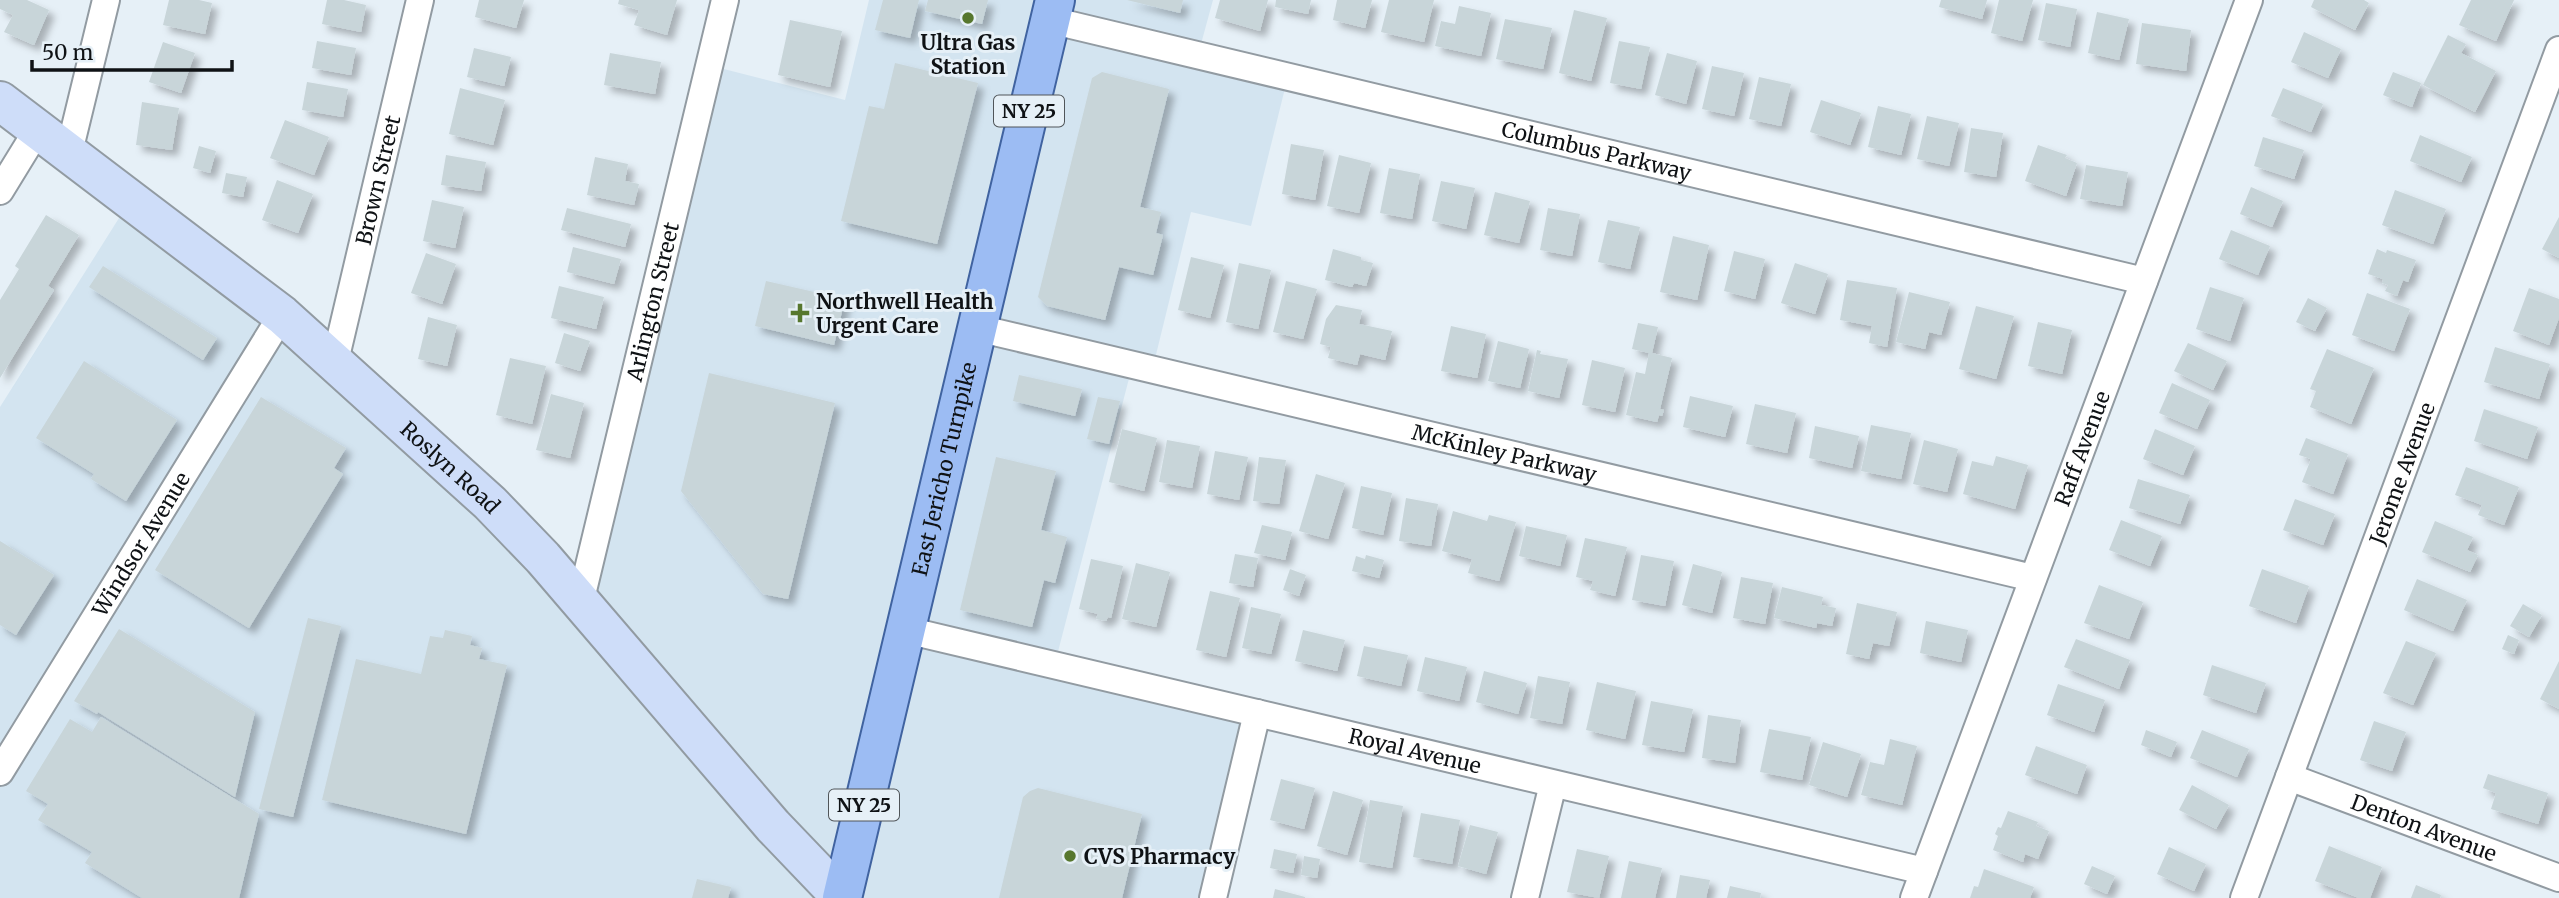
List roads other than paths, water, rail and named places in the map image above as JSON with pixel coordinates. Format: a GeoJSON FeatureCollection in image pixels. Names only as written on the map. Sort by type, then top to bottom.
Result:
{"type":"FeatureCollection","features":[{"type":"Feature","properties":{"kind":"main road","name":"East Jericho Turnpike"},"geometry":{"type":"LineString","coordinates":[[842,898],[1053,10]]}},
{"type":"Feature","properties":{"kind":"main road","name":"Roslyn Road"},"geometry":{"type":"LineString","coordinates":[[0,101],[282,315],[490,503],[526,540],[729,778],[842,898]]}},
{"type":"Feature","properties":{"kind":"street"},"geometry":{"type":"LineString","coordinates":[[69,152],[106,0]]}},
{"type":"Feature","properties":{"kind":"street","name":"Brown Street"},"geometry":{"type":"LineString","coordinates":[[335,361],[420,0]]}},
{"type":"Feature","properties":{"kind":"street","name":"Arlington Street"},"geometry":{"type":"LineString","coordinates":[[580,603],[725,0]]}},
{"type":"Feature","properties":{"kind":"street","name":"Raff Avenue"},"geometry":{"type":"LineString","coordinates":[[1914,898],[2249,0]]}},
{"type":"Feature","properties":{"kind":"street","name":"Columbus Parkway"},"geometry":{"type":"LineString","coordinates":[[1053,10],[2144,281]]}},
{"type":"Feature","properties":{"kind":"street","name":"Jerome Avenue"},"geometry":{"type":"LineString","coordinates":[[2244,898],[2559,50]]}},
{"type":"Feature","properties":{"kind":"street"},"geometry":{"type":"LineString","coordinates":[[0,191],[38,129]]}},
{"type":"Feature","properties":{"kind":"street","name":"Windsor Avenue"},"geometry":{"type":"LineString","coordinates":[[0,772],[282,315]]}},
{"type":"Feature","properties":{"kind":"street","name":"McKinley Parkway"},"geometry":{"type":"LineString","coordinates":[[977,328],[2033,578]]}},
{"type":"Feature","properties":{"kind":"street","name":"Royal Avenue"},"geometry":{"type":"LineString","coordinates":[[906,630],[1924,871]]}},
{"type":"Feature","properties":{"kind":"street"},"geometry":{"type":"LineString","coordinates":[[1213,898],[1257,713]]}},
{"type":"Feature","properties":{"kind":"street","name":"Denton Avenue"},"geometry":{"type":"LineString","coordinates":[[2289,777],[2559,878]]}},
{"type":"Feature","properties":{"kind":"street"},"geometry":{"type":"LineString","coordinates":[[1525,898],[1553,784]]}},
{"type":"Feature","properties":{"kind":"place","name":"Ultra Gas Station"},"geometry":{"type":"Point","coordinates":[968,18]}},
{"type":"Feature","properties":{"kind":"place","name":"Northwell Health Urgent Care"},"geometry":{"type":"Point","coordinates":[800,313]}},
{"type":"Feature","properties":{"kind":"place","name":"CVS Pharmacy"},"geometry":{"type":"Point","coordinates":[1070,856]}}]}
